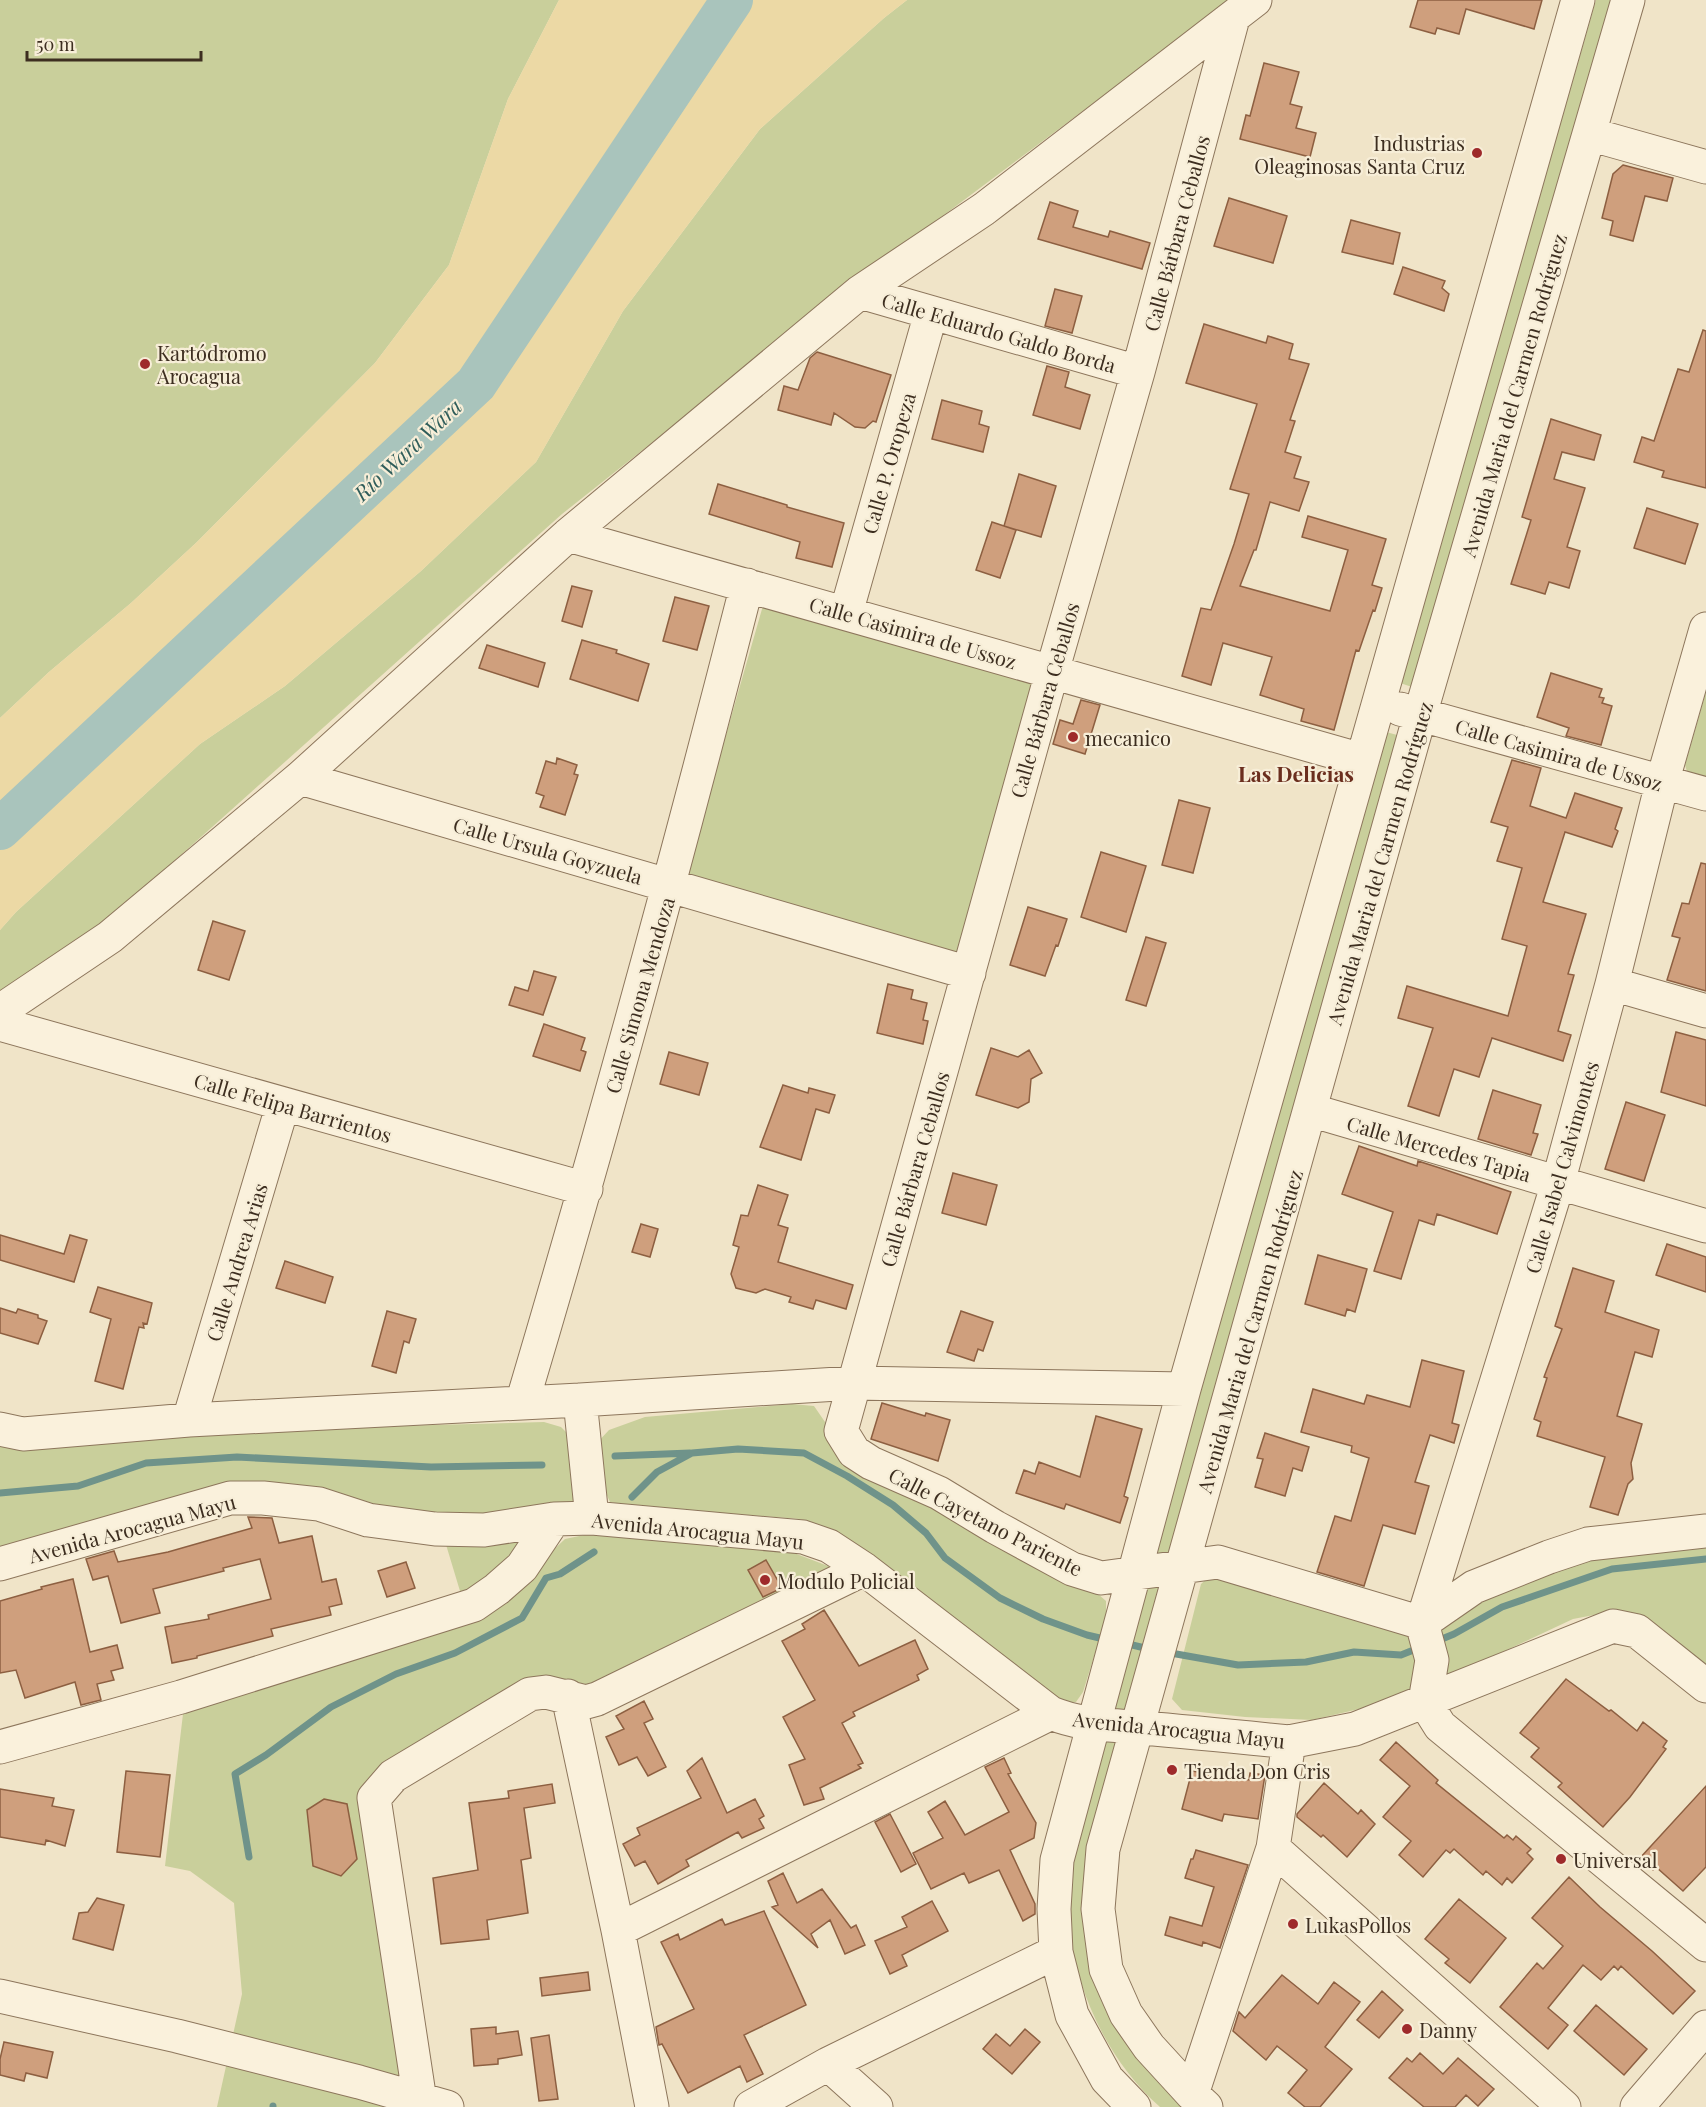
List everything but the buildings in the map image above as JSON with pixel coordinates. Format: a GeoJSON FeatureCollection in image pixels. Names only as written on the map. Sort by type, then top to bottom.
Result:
{"type":"FeatureCollection","features":[{"type":"Feature","properties":{"kind":"street"},"geometry":{"type":"LineString","coordinates":[[1134,2107],[1107,2079],[1072,2015],[1056,1952],[1054,1909],[1057,1860],[1184,1389],[1578,0]]}},
{"type":"Feature","properties":{"kind":"street","name":"Avenida Maria del Carmen Rodríguez"},"geometry":{"type":"LineString","coordinates":[[1199,2101],[1149,2047],[1126,2014],[1106,1969],[1098,1909],[1103,1849],[1420,715],[1628,0]]}},
{"type":"Feature","properties":{"kind":"street"},"geometry":{"type":"LineString","coordinates":[[0,1011],[110,937],[300,778],[568,535],[860,292],[984,209],[1244,9]]}},
{"type":"Feature","properties":{"kind":"street","name":"Calle Bárbara Ceballos"},"geometry":{"type":"LineString","coordinates":[[854,1383],[1052,672],[1244,9]]}},
{"type":"Feature","properties":{"kind":"street"},"geometry":{"type":"LineString","coordinates":[[1589,134],[1706,167]]}},
{"type":"Feature","properties":{"kind":"street","name":"Calle Eduardo Galdo Borda"},"geometry":{"type":"LineString","coordinates":[[860,292],[1138,372]]}},
{"type":"Feature","properties":{"kind":"street","name":"Calle P. Oropeza"},"geometry":{"type":"LineString","coordinates":[[846,613],[931,313]]}},
{"type":"Feature","properties":{"kind":"street","name":"Calle Casimira de Ussoz"},"geometry":{"type":"LineString","coordinates":[[568,535],[1362,760]]}},
{"type":"Feature","properties":{"kind":"street","name":"Calle Simona Mendoza"},"geometry":{"type":"LineString","coordinates":[[522,1402],[586,1189],[670,886],[747,585]]}},
{"type":"Feature","properties":{"kind":"street","name":"Calle Isabel Calvimontes"},"geometry":{"type":"LineString","coordinates":[[1422,1623],[1558,1183],[1612,984],[1662,783],[1706,629]]}},
{"type":"Feature","properties":{"kind":"street","name":"Calle Casimira de Ussoz"},"geometry":{"type":"LineString","coordinates":[[1378,703],[1706,794]]}},
{"type":"Feature","properties":{"kind":"street","name":"Calle Ursula Goyzuela"},"geometry":{"type":"LineString","coordinates":[[300,778],[969,973]]}},
{"type":"Feature","properties":{"kind":"street"},"geometry":{"type":"LineString","coordinates":[[1612,984],[1706,1011]]}},
{"type":"Feature","properties":{"kind":"street","name":"Calle Felipa Barrientos"},"geometry":{"type":"LineString","coordinates":[[0,1024],[586,1189]]}},
{"type":"Feature","properties":{"kind":"street","name":"Calle Andrea Arias"},"geometry":{"type":"LineString","coordinates":[[189,1420],[283,1104]]}},
{"type":"Feature","properties":{"kind":"street","name":"Calle Mercedes Tapia"},"geometry":{"type":"LineString","coordinates":[[1310,1110],[1706,1226]]}},
{"type":"Feature","properties":{"kind":"street"},"geometry":{"type":"LineString","coordinates":[[0,1429],[23,1434],[189,1420],[854,1383],[1184,1389]]}},
{"type":"Feature","properties":{"kind":"street","name":"Calle Cayetano Pariente"},"geometry":{"type":"LineString","coordinates":[[854,1383],[841,1431],[854,1452],[871,1463],[939,1493],[1072,1569],[1101,1578],[1218,1562],[1422,1623]]}},
{"type":"Feature","properties":{"kind":"street"},"geometry":{"type":"LineString","coordinates":[[580,1400],[592,1518]]}},
{"type":"Feature","properties":{"kind":"street","name":"Avenida Arocagua Mayu"},"geometry":{"type":"LineString","coordinates":[[0,1564],[230,1498],[263,1498],[319,1504],[368,1520],[435,1529],[484,1530],[554,1519],[592,1518],[803,1537],[829,1546],[864,1569],[1051,1713],[1070,1721],[1093,1725],[1289,1742],[1355,1729],[1613,1626],[1637,1631],[1706,1686]]}},
{"type":"Feature","properties":{"kind":"street"},"geometry":{"type":"LineString","coordinates":[[0,1747],[181,1697],[474,1605],[522,1567],[554,1519]]}},
{"type":"Feature","properties":{"kind":"street"},"geometry":{"type":"LineString","coordinates":[[1706,1531],[1588,1544],[1474,1587],[1422,1623],[1432,1660],[1425,1702],[1440,1726],[1706,1945]]}},
{"type":"Feature","properties":{"kind":"street"},"geometry":{"type":"LineString","coordinates":[[0,1996],[177,2036],[359,2082],[429,2105],[374,1798],[393,1776],[530,1694],[546,1692],[586,1702],[597,1699],[864,1569]]}},
{"type":"Feature","properties":{"kind":"street"},"geometry":{"type":"LineString","coordinates":[[567,1696],[618,1930],[652,2107]]}},
{"type":"Feature","properties":{"kind":"street"},"geometry":{"type":"LineString","coordinates":[[618,1930],[1051,1713]]}},
{"type":"Feature","properties":{"kind":"street"},"geometry":{"type":"LineString","coordinates":[[1199,2101],[1273,1848],[1289,1742]]}},
{"type":"Feature","properties":{"kind":"street"},"geometry":{"type":"LineString","coordinates":[[1273,1848],[1564,2107]]}},
{"type":"Feature","properties":{"kind":"street"},"geometry":{"type":"LineString","coordinates":[[751,2107],[828,2064],[1056,1952]]}},
{"type":"Feature","properties":{"kind":"street"},"geometry":{"type":"LineString","coordinates":[[1636,2107],[1706,2027]]}},
{"type":"Feature","properties":{"kind":"street"},"geometry":{"type":"LineString","coordinates":[[828,2064],[876,2107]]}},
{"type":"Feature","properties":{"kind":"green space","name":"Kartódromo Arocagua"},"geometry":{"type":"Polygon","coordinates":[[[0,0],[559,0],[508,99],[449,265],[375,363],[197,542],[0,718],[0,0]]]}},
{"type":"Feature","properties":{"kind":"green space"},"geometry":{"type":"Polygon","coordinates":[[[907,0],[1231,0],[852,284],[562,514],[96,931],[0,993],[0,930],[16,912],[200,744],[285,686],[421,571],[536,462],[623,311],[760,129],[907,0]]]}},
{"type":"Feature","properties":{"kind":"green space"},"geometry":{"type":"Polygon","coordinates":[[[1596,0],[1611,0],[1415,688],[1400,683],[1596,0]]]}},
{"type":"Feature","properties":{"kind":"green space"},"geometry":{"type":"Polygon","coordinates":[[[764,602],[1040,680],[961,956],[685,878],[764,602]]]}},
{"type":"Feature","properties":{"kind":"green space"},"geometry":{"type":"Polygon","coordinates":[[[1706,692],[1706,780],[1688,775],[1685,765],[1706,692]]]}},
{"type":"Feature","properties":{"kind":"green space"},"geometry":{"type":"Polygon","coordinates":[[[1386,732],[1401,736],[1171,1550],[1166,1556],[1157,1555],[1155,1546],[1386,732]]]}},
{"type":"Feature","properties":{"kind":"green space"},"geometry":{"type":"Polygon","coordinates":[[[792,1404],[814,1406],[854,1464],[1090,1587],[1106,1601],[1106,1618],[1083,1692],[1076,1702],[1064,1703],[1052,1696],[846,1537],[800,1519],[632,1506],[610,1502],[599,1478],[595,1445],[609,1430],[645,1417],[792,1404]]]}},
{"type":"Feature","properties":{"kind":"green space"},"geometry":{"type":"Polygon","coordinates":[[[544,1422],[561,1427],[569,1435],[576,1497],[571,1503],[502,1514],[392,1512],[279,1487],[0,1553],[0,1445],[241,1430],[544,1422]]]}},
{"type":"Feature","properties":{"kind":"green space"},"geometry":{"type":"Polygon","coordinates":[[[528,1531],[528,1545],[463,1601],[444,1538],[528,1531]]]}},
{"type":"Feature","properties":{"kind":"green space"},"geometry":{"type":"Polygon","coordinates":[[[589,1534],[786,1550],[836,1569],[605,1684],[585,1684],[555,1677],[529,1678],[369,1778],[403,2076],[398,2107],[217,2107],[242,1994],[234,1903],[190,1871],[165,1866],[183,1714],[418,1638],[547,1556],[565,1539],[589,1534]]]}},
{"type":"Feature","properties":{"kind":"green space"},"geometry":{"type":"Polygon","coordinates":[[[1706,1542],[1706,1673],[1615,1611],[1573,1619],[1458,1673],[1450,1675],[1441,1670],[1441,1625],[1482,1596],[1580,1556],[1706,1542]]]}},
{"type":"Feature","properties":{"kind":"green space"},"geometry":{"type":"Polygon","coordinates":[[[1215,1571],[1412,1631],[1422,1665],[1409,1691],[1376,1705],[1312,1720],[1245,1717],[1182,1710],[1172,1699],[1201,1584],[1215,1571]]]}},
{"type":"Feature","properties":{"kind":"green space"},"geometry":{"type":"Polygon","coordinates":[[[1156,1584],[1160,1587],[1125,1713],[1118,1712],[1113,1708],[1144,1588],[1156,1584]]]}},
{"type":"Feature","properties":{"kind":"green space"},"geometry":{"type":"Polygon","coordinates":[[[1103,1738],[1117,1742],[1087,1940],[1129,2047],[1156,2080],[1186,2107],[1160,2107],[1125,2069],[1098,2025],[1079,1977],[1073,1952],[1068,1917],[1071,1858],[1103,1738]]]}},
{"type":"Feature","properties":{"kind":"sand"},"geometry":{"type":"Polygon","coordinates":[[[559,0],[907,0],[760,129],[623,311],[536,462],[421,571],[285,686],[200,744],[16,912],[0,930],[0,718],[197,542],[375,363],[449,265],[508,99],[559,0]]]}},
{"type":"Feature","properties":{"kind":"waterway","name":"Río Wara Wara"},"geometry":{"type":"LineString","coordinates":[[0,829],[476,384],[732,0]]}},
{"type":"Feature","properties":{"kind":"waterway"},"geometry":{"type":"LineString","coordinates":[[632,1497],[657,1472],[692,1453],[738,1449],[804,1453],[847,1476],[893,1505],[926,1533],[945,1558],[1000,1598],[1043,1619],[1108,1640]]}},
{"type":"Feature","properties":{"kind":"waterway"},"geometry":{"type":"LineString","coordinates":[[615,1456],[690,1453]]}},
{"type":"Feature","properties":{"kind":"waterway"},"geometry":{"type":"LineString","coordinates":[[0,1493],[78,1486],[146,1463],[237,1457],[431,1467],[542,1465]]}},
{"type":"Feature","properties":{"kind":"waterway"},"geometry":{"type":"LineString","coordinates":[[249,1857],[235,1774],[266,1755],[331,1707],[396,1674],[455,1653],[522,1618],[546,1578],[560,1574],[594,1552]]}},
{"type":"Feature","properties":{"kind":"waterway"},"geometry":{"type":"LineString","coordinates":[[1437,1641],[1502,1607],[1612,1569],[1706,1559]]}},
{"type":"Feature","properties":{"kind":"waterway"},"geometry":{"type":"LineString","coordinates":[[1124,1643],[1149,1649]]}},
{"type":"Feature","properties":{"kind":"waterway"},"geometry":{"type":"LineString","coordinates":[[1165,1652],[1238,1665],[1306,1662],[1354,1652],[1401,1655],[1421,1647]]}},
{"type":"Feature","properties":{"kind":"place","name":"Industrias Oleaginosas Santa Cruz"},"geometry":{"type":"Point","coordinates":[1477,153]}},
{"type":"Feature","properties":{"kind":"place","name":"Kartódromo Arocagua"},"geometry":{"type":"Point","coordinates":[145,364]}},
{"type":"Feature","properties":{"kind":"place","name":"mecanico"},"geometry":{"type":"Point","coordinates":[1073,737]}},
{"type":"Feature","properties":{"kind":"place","name":"Modulo Policial"},"geometry":{"type":"Point","coordinates":[765,1580]}},
{"type":"Feature","properties":{"kind":"place","name":"Tienda Don Cris"},"geometry":{"type":"Point","coordinates":[1172,1770]}},
{"type":"Feature","properties":{"kind":"place","name":"Universal"},"geometry":{"type":"Point","coordinates":[1561,1859]}},
{"type":"Feature","properties":{"kind":"place","name":"LukasPollos"},"geometry":{"type":"Point","coordinates":[1293,1924]}},
{"type":"Feature","properties":{"kind":"place","name":"Danny"},"geometry":{"type":"Point","coordinates":[1407,2029]}},
{"type":"Feature","properties":{"kind":"district","name":"Las Delicias"},"geometry":{"type":"Point","coordinates":[1296,773]}}]}
